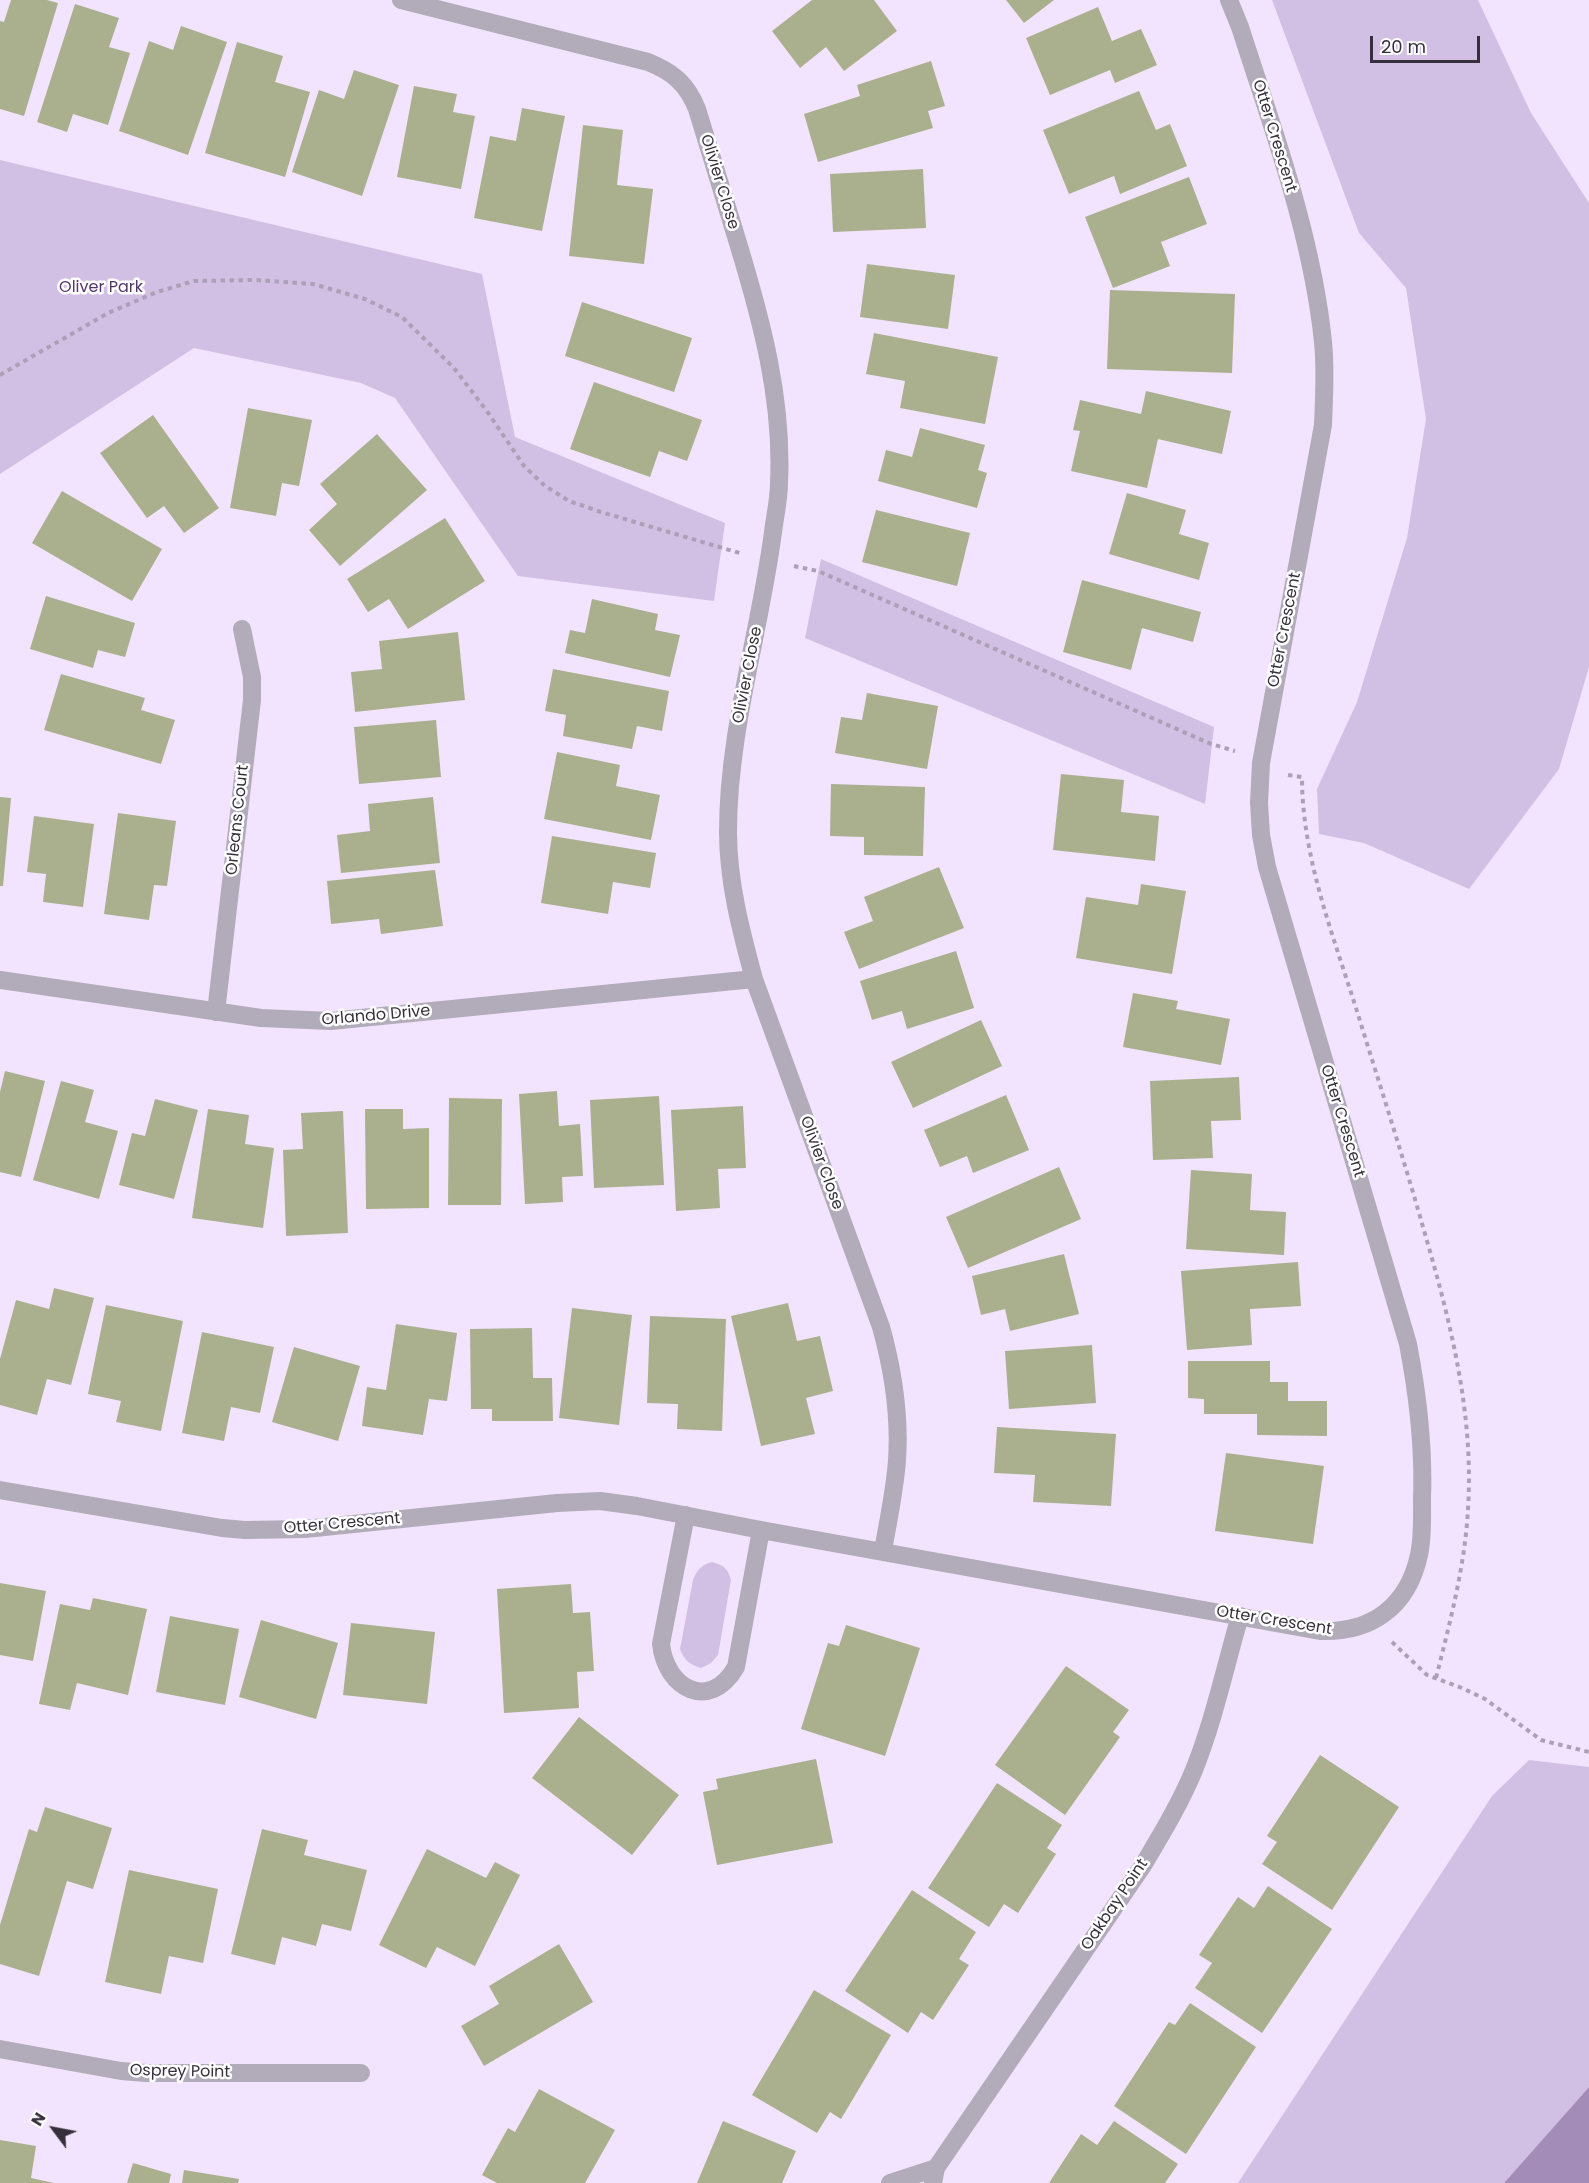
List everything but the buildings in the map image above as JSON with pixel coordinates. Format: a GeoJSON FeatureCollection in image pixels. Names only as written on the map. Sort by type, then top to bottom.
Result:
{"type":"FeatureCollection","features":[{"type":"Feature","properties":{"kind":"street","name":"Olivier Close"},"geometry":{"type":"LineString","coordinates":[[401,0],[648,62],[682,81],[698,109],[762,326],[778,408],[780,484],[769,561],[737,735],[728,833],[733,890],[741,932],[754,979],[881,1327],[889,1355],[898,1423],[897,1460],[883,1551]]}},
{"type":"Feature","properties":{"kind":"street","name":"Otter Crescent"},"geometry":{"type":"LineString","coordinates":[[0,1490],[245,1530],[305,1529],[557,1503],[589,1502],[628,1505],[1320,1631],[1339,1632],[1366,1625],[1384,1613],[1406,1589],[1419,1553],[1423,1471],[1422,1432],[1408,1344],[1270,878],[1261,835],[1258,783],[1316,470],[1323,425],[1325,383],[1323,342],[1298,211],[1229,0]]}},
{"type":"Feature","properties":{"kind":"street","name":"Orleans Court"},"geometry":{"type":"LineString","coordinates":[[216,1012],[252,700],[252,678],[242,629]]}},
{"type":"Feature","properties":{"kind":"street","name":"Orlando Drive"},"geometry":{"type":"LineString","coordinates":[[0,980],[261,1018],[331,1021],[754,979]]}},
{"type":"Feature","properties":{"kind":"street"},"geometry":{"type":"LineString","coordinates":[[686,1515],[661,1644],[663,1661],[670,1674],[689,1689],[701,1692],[715,1689],[728,1680],[736,1666],[761,1530]]}},
{"type":"Feature","properties":{"kind":"street","name":"Oakbay Point"},"geometry":{"type":"LineString","coordinates":[[890,2183],[934,2176],[1142,1867],[1171,1818],[1194,1769],[1211,1719],[1240,1616]]}},
{"type":"Feature","properties":{"kind":"street","name":"Osprey Point"},"geometry":{"type":"LineString","coordinates":[[0,2049],[121,2071],[146,2073],[361,2073]]}},
{"type":"Feature","properties":{"kind":"path"},"geometry":{"type":"LineString","coordinates":[[0,375],[108,313],[157,292],[194,281],[255,280],[313,284],[365,299],[402,317],[453,368],[489,414],[524,466],[545,486],[569,501],[746,555]]}},
{"type":"Feature","properties":{"kind":"path"},"geometry":{"type":"LineString","coordinates":[[794,566],[818,571],[1211,744],[1238,751]]}},
{"type":"Feature","properties":{"kind":"path"},"geometry":{"type":"LineString","coordinates":[[1393,1643],[1427,1675],[1485,1699],[1541,1740],[1589,1752]]}},
{"type":"Feature","properties":{"kind":"green space"},"geometry":{"type":"Polygon","coordinates":[[[1272,0],[1478,0],[1531,113],[1589,203],[1589,667],[1559,769],[1469,889],[1364,843],[1319,834],[1317,789],[1357,702],[1407,538],[1426,419],[1406,288],[1359,233],[1272,0]]]}},
{"type":"Feature","properties":{"kind":"green space","name":"Oliver Park"},"geometry":{"type":"Polygon","coordinates":[[[0,160],[482,274],[515,437],[725,523],[714,601],[518,576],[395,398],[361,383],[194,348],[0,474],[0,160]]]}},
{"type":"Feature","properties":{"kind":"green space"},"geometry":{"type":"Polygon","coordinates":[[[821,559],[1214,727],[1205,804],[805,638],[821,559]]]}},
{"type":"Feature","properties":{"kind":"green space"},"geometry":{"type":"Polygon","coordinates":[[[712,1562],[725,1568],[731,1580],[718,1655],[711,1663],[701,1668],[688,1662],[680,1649],[693,1580],[700,1568],[712,1562]]]}},
{"type":"Feature","properties":{"kind":"green space"},"geometry":{"type":"Polygon","coordinates":[[[1529,1760],[1589,1767],[1589,2087],[1504,2183],[1238,2183],[1492,1796],[1529,1760]]]}},
{"type":"Feature","properties":{"kind":"shaded area"},"geometry":{"type":"Polygon","coordinates":[[[1589,2087],[1589,2183],[1504,2183],[1589,2087]]]}}]}
